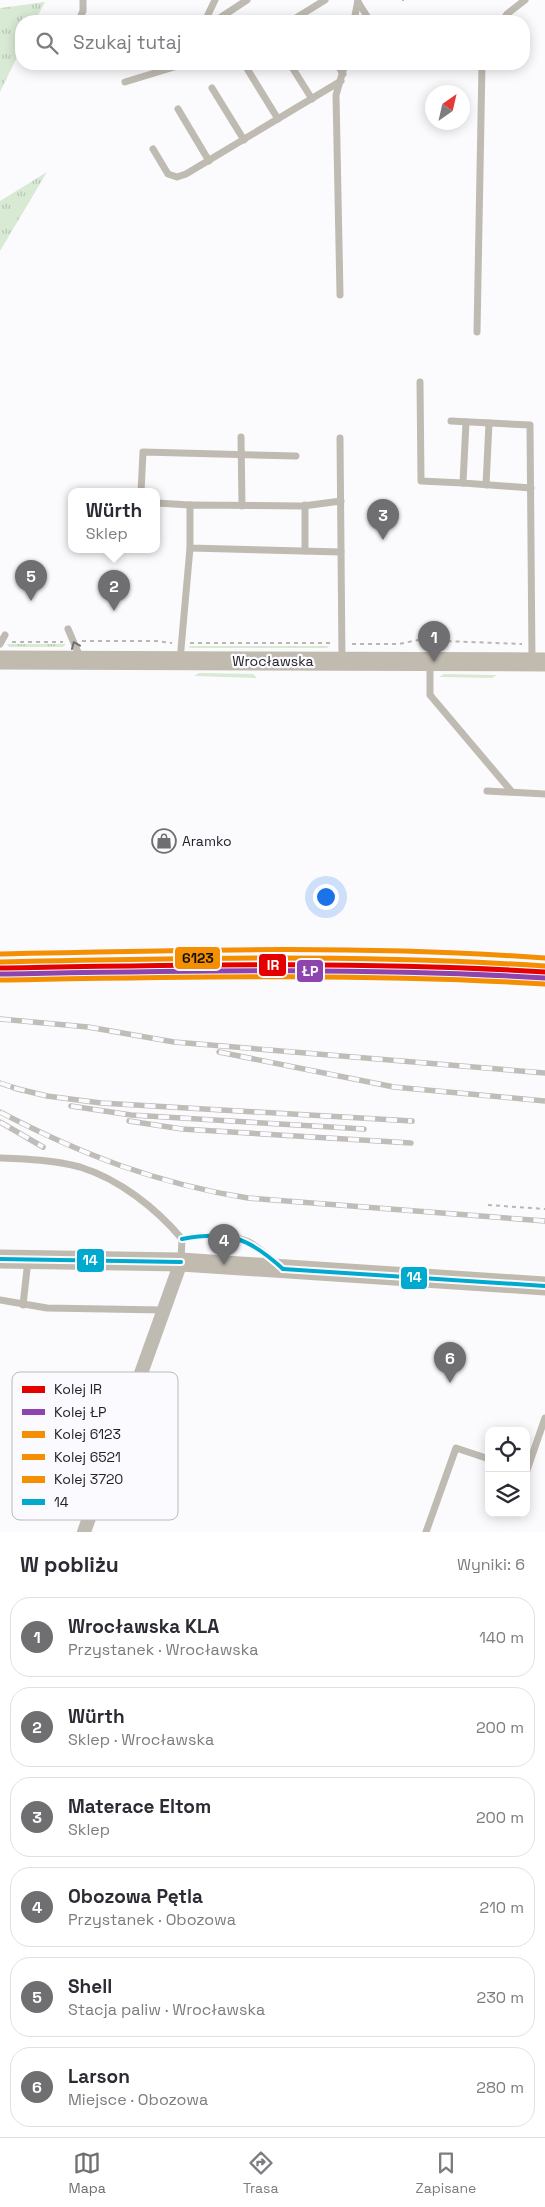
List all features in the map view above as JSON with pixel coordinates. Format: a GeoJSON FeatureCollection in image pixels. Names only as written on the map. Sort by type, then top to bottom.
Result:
{"type":"FeatureCollection","features":[{"type":"Feature","properties":{"kind":"street","name":"Wrocławska"},"geometry":{"type":"LineString","coordinates":[[1,645],[81,660],[181,652],[342,652],[430,662],[536,656]]}},
{"type":"Feature","properties":{"kind":"street"},"geometry":{"type":"LineString","coordinates":[[0,1259],[181,1262],[545,1286]]}},
{"type":"Feature","properties":{"kind":"street"},"geometry":{"type":"LineString","coordinates":[[141,1372],[181,1262]]}},
{"type":"Feature","properties":{"kind":"street"},"geometry":{"type":"LineString","coordinates":[[84,1532],[88,1520]]}},
{"type":"Feature","properties":{"kind":"lane"},"geometry":{"type":"LineString","coordinates":[[82,15],[83,0]]}},
{"type":"Feature","properties":{"kind":"lane"},"geometry":{"type":"LineString","coordinates":[[208,15],[216,0]]}},
{"type":"Feature","properties":{"kind":"lane"},"geometry":{"type":"LineString","coordinates":[[224,15],[247,0]]}},
{"type":"Feature","properties":{"kind":"lane"},"geometry":{"type":"LineString","coordinates":[[300,15],[325,0]]}},
{"type":"Feature","properties":{"kind":"lane"},"geometry":{"type":"LineString","coordinates":[[506,15],[525,0]]}},
{"type":"Feature","properties":{"kind":"lane"},"geometry":{"type":"LineString","coordinates":[[355,15],[358,1]]}},
{"type":"Feature","properties":{"kind":"lane"},"geometry":{"type":"LineString","coordinates":[[358,1],[366,15]]}},
{"type":"Feature","properties":{"kind":"lane"},"geometry":{"type":"LineString","coordinates":[[125,82],[164,70]]}},
{"type":"Feature","properties":{"kind":"lane"},"geometry":{"type":"LineString","coordinates":[[248,70],[278,119]]}},
{"type":"Feature","properties":{"kind":"lane"},"geometry":{"type":"LineString","coordinates":[[294,70],[312,99]]}},
{"type":"Feature","properties":{"kind":"lane"},"geometry":{"type":"LineString","coordinates":[[339,70],[342,77]]}},
{"type":"Feature","properties":{"kind":"lane"},"geometry":{"type":"LineString","coordinates":[[340,295],[336,95],[344,70]]}},
{"type":"Feature","properties":{"kind":"lane"},"geometry":{"type":"LineString","coordinates":[[477,332],[482,70]]}},
{"type":"Feature","properties":{"kind":"lane"},"geometry":{"type":"LineString","coordinates":[[153,149],[168,174],[177,177],[186,174],[312,99],[342,77]]}},
{"type":"Feature","properties":{"kind":"lane"},"geometry":{"type":"LineString","coordinates":[[212,88],[244,140]]}},
{"type":"Feature","properties":{"kind":"lane"},"geometry":{"type":"LineString","coordinates":[[178,109],[209,161]]}},
{"type":"Feature","properties":{"kind":"lane"},"geometry":{"type":"LineString","coordinates":[[420,382],[421,480],[531,488]]}},
{"type":"Feature","properties":{"kind":"lane"},"geometry":{"type":"LineString","coordinates":[[451,422],[530,425],[536,656]]}},
{"type":"Feature","properties":{"kind":"lane"},"geometry":{"type":"LineString","coordinates":[[463,483],[466,422]]}},
{"type":"Feature","properties":{"kind":"lane"},"geometry":{"type":"LineString","coordinates":[[486,485],[489,423]]}},
{"type":"Feature","properties":{"kind":"lane"},"geometry":{"type":"LineString","coordinates":[[241,437],[242,506]]}},
{"type":"Feature","properties":{"kind":"lane"},"geometry":{"type":"LineString","coordinates":[[340,438],[342,652]]}},
{"type":"Feature","properties":{"kind":"lane"},"geometry":{"type":"LineString","coordinates":[[142,488],[143,452],[296,456]]}},
{"type":"Feature","properties":{"kind":"lane"},"geometry":{"type":"LineString","coordinates":[[160,503],[305,506],[341,501]]}},
{"type":"Feature","properties":{"kind":"lane"},"geometry":{"type":"LineString","coordinates":[[181,652],[190,548],[190,505]]}},
{"type":"Feature","properties":{"kind":"lane"},"geometry":{"type":"LineString","coordinates":[[305,506],[305,551]]}},
{"type":"Feature","properties":{"kind":"lane"},"geometry":{"type":"LineString","coordinates":[[190,548],[341,552]]}},
{"type":"Feature","properties":{"kind":"lane"},"geometry":{"type":"LineString","coordinates":[[68,629],[81,660]]}},
{"type":"Feature","properties":{"kind":"lane"},"geometry":{"type":"LineString","coordinates":[[430,662],[430,695],[512,792]]}},
{"type":"Feature","properties":{"kind":"lane"},"geometry":{"type":"LineString","coordinates":[[487,791],[545,794]]}},
{"type":"Feature","properties":{"kind":"lane"},"geometry":{"type":"LineString","coordinates":[[0,1158],[67,1165],[91,1172],[123,1188],[148,1206],[182,1239],[181,1262]]}},
{"type":"Feature","properties":{"kind":"lane"},"geometry":{"type":"LineString","coordinates":[[182,1239],[205,1236],[243,1239],[257,1247],[283,1269]]}},
{"type":"Feature","properties":{"kind":"lane"},"geometry":{"type":"LineString","coordinates":[[23,1305],[28,1259]]}},
{"type":"Feature","properties":{"kind":"lane"},"geometry":{"type":"LineString","coordinates":[[0,1300],[47,1308],[163,1310]]}},
{"type":"Feature","properties":{"kind":"lane"},"geometry":{"type":"LineString","coordinates":[[530,1461],[545,1418]]}},
{"type":"Feature","properties":{"kind":"lane"},"geometry":{"type":"LineString","coordinates":[[426,1532],[456,1448],[485,1458]]}},
{"type":"Feature","properties":{"kind":"path"},"geometry":{"type":"LineString","coordinates":[[1,645],[156,641],[181,652],[342,652],[418,640],[478,644],[536,656]]}},
{"type":"Feature","properties":{"kind":"path"},"geometry":{"type":"LineString","coordinates":[[488,1205],[545,1209]]}},
{"type":"Feature","properties":{"kind":"green space"},"geometry":{"type":"Polygon","coordinates":[[[45,2],[38,15],[15,15],[15,61],[0,92],[0,8],[45,2]]]}},
{"type":"Feature","properties":{"kind":"green space"},"geometry":{"type":"Polygon","coordinates":[[[47,172],[0,251],[0,201],[47,172]]]}},
{"type":"Feature","properties":{"kind":"green space"},"geometry":{"type":"Polygon","coordinates":[[[7,644],[66,644],[63,647],[9,647],[7,644]]]}},
{"type":"Feature","properties":{"kind":"green space"},"geometry":{"type":"Polygon","coordinates":[[[188,646],[329,646],[327,648],[190,648],[188,646]]]}},
{"type":"Feature","properties":{"kind":"green space"},"geometry":{"type":"Polygon","coordinates":[[[199,673],[253,674],[257,678],[194,676],[199,673]]]}},
{"type":"Feature","properties":{"kind":"green space"},"geometry":{"type":"Polygon","coordinates":[[[444,674],[497,675],[492,678],[439,677],[444,674]]]}},
{"type":"Feature","properties":{"kind":"railway"},"geometry":{"type":"LineString","coordinates":[[0,1019],[88,1027],[174,1042],[545,1073]]}},
{"type":"Feature","properties":{"kind":"railway"},"geometry":{"type":"LineString","coordinates":[[219,1052],[394,1087],[545,1101]]}},
{"type":"Feature","properties":{"kind":"railway"},"geometry":{"type":"LineString","coordinates":[[0,1083],[21,1090]]}},
{"type":"Feature","properties":{"kind":"railway"},"geometry":{"type":"LineString","coordinates":[[14,1088],[47,1096],[101,1103],[412,1121]]}},
{"type":"Feature","properties":{"kind":"railway"},"geometry":{"type":"LineString","coordinates":[[71,1106],[131,1115],[364,1129]]}},
{"type":"Feature","properties":{"kind":"railway"},"geometry":{"type":"LineString","coordinates":[[0,1112],[60,1141],[120,1166],[183,1185],[215,1192],[248,1198],[545,1221]]}},
{"type":"Feature","properties":{"kind":"railway"},"geometry":{"type":"LineString","coordinates":[[129,1121],[182,1129],[411,1143]]}},
{"type":"Feature","properties":{"kind":"railway"},"geometry":{"type":"LineString","coordinates":[[0,1122],[43,1147]]}},
{"type":"Feature","properties":{"kind":"rail line","name":"3720"},"geometry":{"type":"LineString","coordinates":[[0,954],[204,950],[341,950],[409,951],[545,958]]}},
{"type":"Feature","properties":{"kind":"rail line","name":"6123"},"geometry":{"type":"LineString","coordinates":[[0,962],[204,958],[341,958],[545,966]]}},
{"type":"Feature","properties":{"kind":"rail line","name":"IR"},"geometry":{"type":"LineString","coordinates":[[0,968],[341,965],[545,972]]}},
{"type":"Feature","properties":{"kind":"rail line","name":"ŁP"},"geometry":{"type":"LineString","coordinates":[[0,974],[341,971],[545,978]]}},
{"type":"Feature","properties":{"kind":"rail line","name":"6521"},"geometry":{"type":"LineString","coordinates":[[0,980],[340,977],[544,984]]}},
{"type":"Feature","properties":{"kind":"transit line","name":"14"},"geometry":{"type":"LineString","coordinates":[[182,1239],[198,1236],[226,1236],[237,1239],[259,1250],[283,1269]]}},
{"type":"Feature","properties":{"kind":"transit line","name":"14"},"geometry":{"type":"LineString","coordinates":[[0,1259],[181,1262]]}},
{"type":"Feature","properties":{"kind":"transit line","name":"14"},"geometry":{"type":"LineString","coordinates":[[283,1269],[545,1286]]}},
{"type":"Feature","properties":{"kind":"place","name":"Materace Eltom"},"geometry":{"type":"Point","coordinates":[383,540]}},
{"type":"Feature","properties":{"kind":"place","name":"Shell"},"geometry":{"type":"Point","coordinates":[31,601]}},
{"type":"Feature","properties":{"kind":"place","name":"Würth"},"geometry":{"type":"Point","coordinates":[114,611]}},
{"type":"Feature","properties":{"kind":"place","name":"Wrocławska KLA"},"geometry":{"type":"Point","coordinates":[434,662]}},
{"type":"Feature","properties":{"kind":"place","name":"Aramko"},"geometry":{"type":"Point","coordinates":[164,841]}},
{"type":"Feature","properties":{"kind":"place","name":"Obozowa Pętla"},"geometry":{"type":"Point","coordinates":[224,1265]}},
{"type":"Feature","properties":{"kind":"place","name":"Larson"},"geometry":{"type":"Point","coordinates":[450,1383]}}]}
